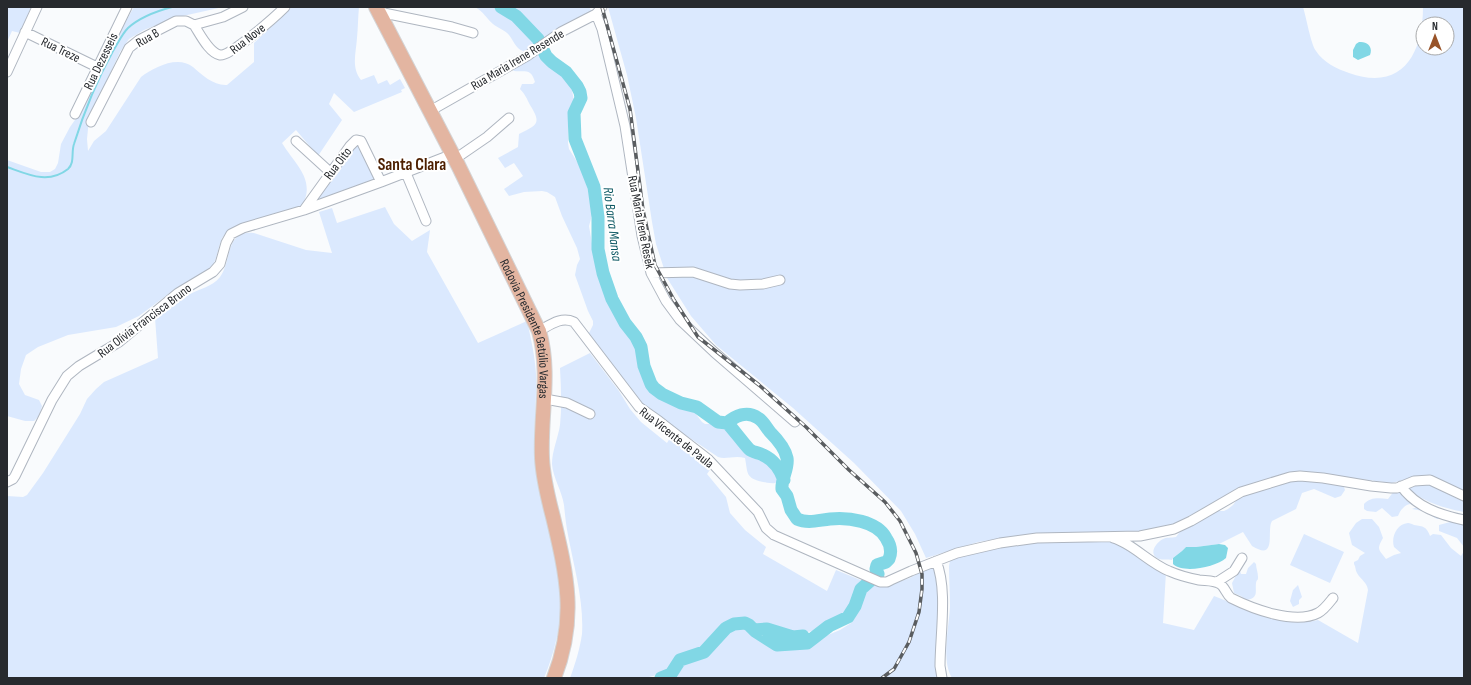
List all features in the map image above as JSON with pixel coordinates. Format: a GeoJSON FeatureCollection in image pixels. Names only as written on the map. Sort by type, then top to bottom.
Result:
{"type":"FeatureCollection","features":[{"type":"Feature","properties":{"kind":"main road","name":"Rodovia Presidente Getúlio Vargas"},"geometry":{"type":"LineString","coordinates":[[378,10],[454,157],[539,331],[544,358],[542,459],[545,486],[565,567],[568,602],[566,636],[554,678]]}},
{"type":"Feature","properties":{"kind":"street"},"geometry":{"type":"LineString","coordinates":[[7,72],[37,7]]}},
{"type":"Feature","properties":{"kind":"street","name":"Rua Dezesseis"},"geometry":{"type":"LineString","coordinates":[[75,114],[127,7]]}},
{"type":"Feature","properties":{"kind":"street","name":"Rua B"},"geometry":{"type":"LineString","coordinates":[[91,122],[129,48],[139,40],[176,21],[186,21],[194,25],[223,17],[243,7]]}},
{"type":"Feature","properties":{"kind":"street","name":"Rua Nove"},"geometry":{"type":"LineString","coordinates":[[194,25],[210,48],[220,55],[225,55],[237,48],[285,7]]}},
{"type":"Feature","properties":{"kind":"street"},"geometry":{"type":"LineString","coordinates":[[378,10],[473,33]]}},
{"type":"Feature","properties":{"kind":"street","name":"Rua Maria Irene Resende"},"geometry":{"type":"LineString","coordinates":[[430,111],[530,54],[548,40],[599,10]]}},
{"type":"Feature","properties":{"kind":"street","name":"Rua Maria Irene Resek"},"geometry":{"type":"LineString","coordinates":[[599,10],[602,29],[625,126],[642,236],[651,273],[666,301],[680,320],[714,352],[796,422]]}},
{"type":"Feature","properties":{"kind":"street","name":"Rua Treze"},"geometry":{"type":"LineString","coordinates":[[25,32],[97,67]]}},
{"type":"Feature","properties":{"kind":"street","name":"Rua Olívia Francisca Bruno"},"geometry":{"type":"LineString","coordinates":[[7,482],[12,480],[15,476],[52,400],[70,373],[119,342],[178,293],[213,272],[220,264],[226,243],[234,232],[255,224],[304,210],[454,157],[487,137],[509,118]]}},
{"type":"Feature","properties":{"kind":"street","name":"Rua Oito"},"geometry":{"type":"LineString","coordinates":[[304,210],[352,143],[359,140],[362,143],[381,182]]}},
{"type":"Feature","properties":{"kind":"street"},"geometry":{"type":"LineString","coordinates":[[296,141],[330,172]]}},
{"type":"Feature","properties":{"kind":"street"},"geometry":{"type":"LineString","coordinates":[[406,173],[426,220]]}},
{"type":"Feature","properties":{"kind":"street"},"geometry":{"type":"LineString","coordinates":[[651,273],[693,272],[730,284],[740,285],[763,284],[780,280]]}},
{"type":"Feature","properties":{"kind":"street","name":"Rua Vicente de Paula"},"geometry":{"type":"LineString","coordinates":[[539,331],[558,321],[569,320],[574,322],[639,407],[708,459],[758,512],[769,532],[774,535],[880,582],[886,582],[936,561]]}},
{"type":"Feature","properties":{"kind":"street"},"geometry":{"type":"LineString","coordinates":[[544,399],[567,403],[590,414]]}},
{"type":"Feature","properties":{"kind":"street"},"geometry":{"type":"LineString","coordinates":[[942,678],[940,666],[942,588],[940,570],[936,561],[957,553],[978,547],[1020,539],[1140,536],[1174,529],[1191,521],[1241,492],[1290,477],[1300,476],[1323,478],[1381,488],[1391,488],[1414,481],[1430,480],[1464,496]]}},
{"type":"Feature","properties":{"kind":"street"},"geometry":{"type":"LineString","coordinates":[[1401,486],[1419,503],[1441,514],[1464,520]]}},
{"type":"Feature","properties":{"kind":"street"},"geometry":{"type":"LineString","coordinates":[[1108,537],[1120,540],[1146,559],[1167,570],[1200,580],[1217,582],[1223,587],[1228,596],[1253,608],[1288,616],[1302,617],[1320,612],[1333,598]]}},
{"type":"Feature","properties":{"kind":"street"},"geometry":{"type":"LineString","coordinates":[[1217,582],[1234,571],[1242,558]]}},
{"type":"Feature","properties":{"kind":"shaded area"},"geometry":{"type":"Polygon","coordinates":[[[7,7],[31,7],[20,33],[12,31],[7,42],[7,7]]]}},
{"type":"Feature","properties":{"kind":"shaded area"},"geometry":{"type":"Polygon","coordinates":[[[134,7],[223,7],[174,18],[144,30],[129,39],[120,52],[89,119],[87,139],[88,151],[94,141],[106,131],[141,77],[146,73],[159,66],[173,62],[180,62],[193,67],[217,84],[227,85],[254,62],[254,43],[292,7],[359,7],[355,60],[358,75],[361,80],[374,75],[378,84],[387,80],[390,85],[400,79],[405,88],[401,90],[402,92],[354,112],[334,93],[329,104],[342,120],[318,156],[296,130],[282,143],[299,167],[306,182],[307,190],[305,199],[300,209],[236,226],[222,238],[212,268],[171,292],[139,316],[116,327],[68,335],[38,347],[26,355],[21,369],[19,384],[25,395],[39,400],[42,406],[39,416],[34,421],[25,421],[7,416],[7,160],[41,172],[50,172],[55,169],[58,163],[61,144],[70,127],[82,110],[122,28],[134,7]]]}},
{"type":"Feature","properties":{"kind":"shaded area"},"geometry":{"type":"Polygon","coordinates":[[[475,7],[493,7],[501,14],[514,20],[522,28],[530,40],[536,45],[529,52],[519,49],[507,33],[493,24],[481,11],[475,7]]]}},
{"type":"Feature","properties":{"kind":"shaded area"},"geometry":{"type":"Polygon","coordinates":[[[510,7],[589,7],[592,12],[543,41],[524,16],[510,7]]]}},
{"type":"Feature","properties":{"kind":"shaded area"},"geometry":{"type":"Polygon","coordinates":[[[608,7],[1303,7],[1312,43],[1319,55],[1331,65],[1349,73],[1367,78],[1383,77],[1396,73],[1406,65],[1415,51],[1415,56],[1455,56],[1455,16],[1422,16],[1423,7],[1464,7],[1464,492],[1435,477],[1426,476],[1410,478],[1392,483],[1320,474],[1238,489],[1173,525],[1147,531],[1039,534],[1008,537],[978,542],[926,558],[915,534],[901,511],[854,463],[793,408],[716,345],[691,316],[667,278],[656,244],[636,118],[627,75],[608,7]]]}},
{"type":"Feature","properties":{"kind":"shaded area"},"geometry":{"type":"Polygon","coordinates":[[[538,52],[550,67],[570,82],[574,100],[568,119],[568,143],[569,149],[588,179],[591,188],[594,208],[589,226],[597,273],[603,289],[636,345],[639,361],[648,385],[659,395],[677,404],[692,409],[705,424],[717,423],[727,425],[745,449],[763,456],[778,470],[780,478],[776,483],[763,482],[753,479],[748,474],[745,458],[718,457],[638,403],[588,335],[593,325],[593,321],[575,275],[580,259],[577,248],[555,197],[542,191],[524,192],[509,196],[504,189],[523,176],[514,163],[505,168],[498,158],[518,147],[519,134],[534,126],[537,120],[534,111],[520,89],[522,84],[533,84],[535,82],[532,75],[528,72],[514,71],[511,68],[538,52]]]}},
{"type":"Feature","properties":{"kind":"shaded area"},"geometry":{"type":"Polygon","coordinates":[[[356,141],[380,182],[307,207],[356,141]]]}},
{"type":"Feature","properties":{"kind":"shaded area"},"geometry":{"type":"Polygon","coordinates":[[[385,207],[394,224],[412,241],[430,230],[427,252],[478,343],[527,321],[534,354],[536,374],[534,433],[536,464],[539,487],[559,566],[561,587],[561,614],[559,628],[553,654],[544,678],[7,678],[7,496],[23,497],[27,495],[43,473],[80,414],[87,399],[96,389],[104,382],[158,358],[155,318],[179,300],[209,286],[217,280],[224,270],[231,248],[238,236],[245,233],[254,233],[306,250],[332,253],[319,212],[332,208],[337,223],[385,207]]]}},
{"type":"Feature","properties":{"kind":"shaded area"},"geometry":{"type":"Polygon","coordinates":[[[590,353],[641,422],[667,443],[673,433],[712,467],[707,474],[726,497],[730,513],[745,530],[766,547],[763,554],[827,591],[836,570],[863,581],[847,612],[827,622],[815,631],[795,633],[773,626],[756,626],[741,620],[731,621],[725,623],[703,649],[678,657],[669,669],[661,674],[645,678],[570,678],[582,634],[582,609],[567,531],[564,505],[554,474],[552,459],[561,418],[560,368],[590,353]]]}},
{"type":"Feature","properties":{"kind":"shaded area"},"geometry":{"type":"Polygon","coordinates":[[[1295,479],[1343,484],[1345,490],[1341,496],[1335,498],[1314,489],[1302,493],[1296,509],[1272,521],[1270,525],[1270,543],[1265,550],[1260,550],[1252,546],[1243,532],[1219,544],[1186,547],[1172,560],[1159,559],[1154,555],[1153,552],[1157,543],[1166,538],[1176,537],[1182,529],[1210,516],[1212,512],[1224,511],[1228,509],[1239,497],[1295,479]]]}},
{"type":"Feature","properties":{"kind":"shaded area"},"geometry":{"type":"Polygon","coordinates":[[[1426,483],[1458,499],[1464,500],[1464,512],[1448,509],[1434,504],[1419,497],[1406,487],[1426,483]]]}},
{"type":"Feature","properties":{"kind":"shaded area"},"geometry":{"type":"Polygon","coordinates":[[[1401,489],[1446,518],[1437,519],[1423,511],[1412,509],[1417,507],[1410,504],[1402,508],[1398,516],[1392,517],[1382,508],[1376,512],[1367,511],[1364,509],[1364,504],[1369,500],[1378,498],[1388,499],[1394,491],[1401,489]]]}},
{"type":"Feature","properties":{"kind":"shaded area"},"geometry":{"type":"Polygon","coordinates":[[[1362,519],[1372,519],[1379,527],[1383,538],[1379,549],[1386,559],[1401,553],[1394,547],[1393,540],[1395,532],[1400,526],[1408,523],[1424,528],[1428,531],[1430,536],[1433,534],[1441,535],[1451,548],[1461,556],[1464,551],[1464,678],[952,678],[949,671],[946,653],[950,607],[950,561],[961,556],[1023,541],[1113,541],[1166,572],[1163,623],[1194,630],[1214,596],[1252,612],[1278,620],[1305,622],[1318,620],[1358,643],[1368,590],[1356,572],[1354,562],[1365,553],[1352,545],[1349,533],[1356,523],[1362,519]]]}},
{"type":"Feature","properties":{"kind":"shaded area"},"geometry":{"type":"Polygon","coordinates":[[[1450,519],[1464,523],[1464,547],[1457,538],[1439,531],[1439,525],[1450,522],[1450,519]]]}},
{"type":"Feature","properties":{"kind":"shaded area"},"geometry":{"type":"Polygon","coordinates":[[[1304,534],[1344,552],[1330,583],[1290,565],[1304,534]]]}},
{"type":"Feature","properties":{"kind":"shaded area"},"geometry":{"type":"Polygon","coordinates":[[[1254,562],[1256,564],[1258,577],[1256,583],[1256,594],[1253,598],[1246,600],[1234,593],[1232,583],[1238,572],[1240,571],[1241,574],[1246,574],[1248,568],[1254,562]]]}},
{"type":"Feature","properties":{"kind":"shaded area"},"geometry":{"type":"Polygon","coordinates":[[[935,564],[939,599],[936,639],[938,678],[668,678],[674,675],[684,665],[701,658],[732,628],[744,627],[751,634],[774,648],[805,647],[814,644],[823,637],[840,630],[851,623],[855,618],[866,589],[872,583],[890,585],[910,578],[935,564]]]}},
{"type":"Feature","properties":{"kind":"shaded area"},"geometry":{"type":"Polygon","coordinates":[[[1298,585],[1302,597],[1299,600],[1299,604],[1293,607],[1290,601],[1293,590],[1298,585]]]}},
{"type":"Feature","properties":{"kind":"water"},"geometry":{"type":"Polygon","coordinates":[[[1359,42],[1365,42],[1369,45],[1371,52],[1370,55],[1358,60],[1353,57],[1353,50],[1359,42]]]}},
{"type":"Feature","properties":{"kind":"water"},"geometry":{"type":"Polygon","coordinates":[[[1219,544],[1225,545],[1228,548],[1226,558],[1215,564],[1200,568],[1184,569],[1173,564],[1173,558],[1186,547],[1219,544]]]}},
{"type":"Feature","properties":{"kind":"waterway"},"geometry":{"type":"LineString","coordinates":[[7,167],[38,177],[53,176],[68,169],[72,161],[73,147],[91,96],[107,62],[122,36],[128,28],[143,18],[172,7]]}},
{"type":"Feature","properties":{"kind":"waterway","name":"Rio Barra Mansa"},"geometry":{"type":"LineString","coordinates":[[501,7],[516,16],[538,39],[546,56],[566,72],[580,92],[581,98],[574,113],[575,139],[594,187],[598,217],[598,249],[603,273],[612,299],[625,323],[636,337],[641,347],[644,366],[651,384],[662,394],[681,403],[697,407],[718,422],[727,423],[737,416],[745,414],[750,414],[758,418],[783,447],[786,454],[787,466],[782,489],[787,496],[791,510],[797,519],[809,521],[830,519],[861,521],[882,532],[889,545],[889,559],[886,562],[877,565],[876,569],[878,574],[861,589],[855,606],[848,617],[829,626],[807,643],[777,645],[745,623],[734,624],[726,628],[704,652],[680,660],[671,674],[661,678]]}},
{"type":"Feature","properties":{"kind":"waterway","name":"Rio Barra Mansa"},"geometry":{"type":"LineString","coordinates":[[727,423],[749,449],[767,457],[773,462],[781,472],[784,480]]}},
{"type":"Feature","properties":{"kind":"waterway","name":"Rio Barra Mansa"},"geometry":{"type":"LineString","coordinates":[[754,630],[767,629],[793,637],[803,636]]}},
{"type":"Feature","properties":{"kind":"railway"},"geometry":{"type":"LineString","coordinates":[[602,7],[630,109],[643,210],[655,265],[674,300],[698,337],[759,385],[806,427],[849,470],[885,502],[900,521],[916,553],[922,574],[919,612],[909,642],[894,669],[882,678]]}},
{"type":"Feature","properties":{"kind":"district","name":"Santa Clara"},"geometry":{"type":"Point","coordinates":[412,164]}}]}
